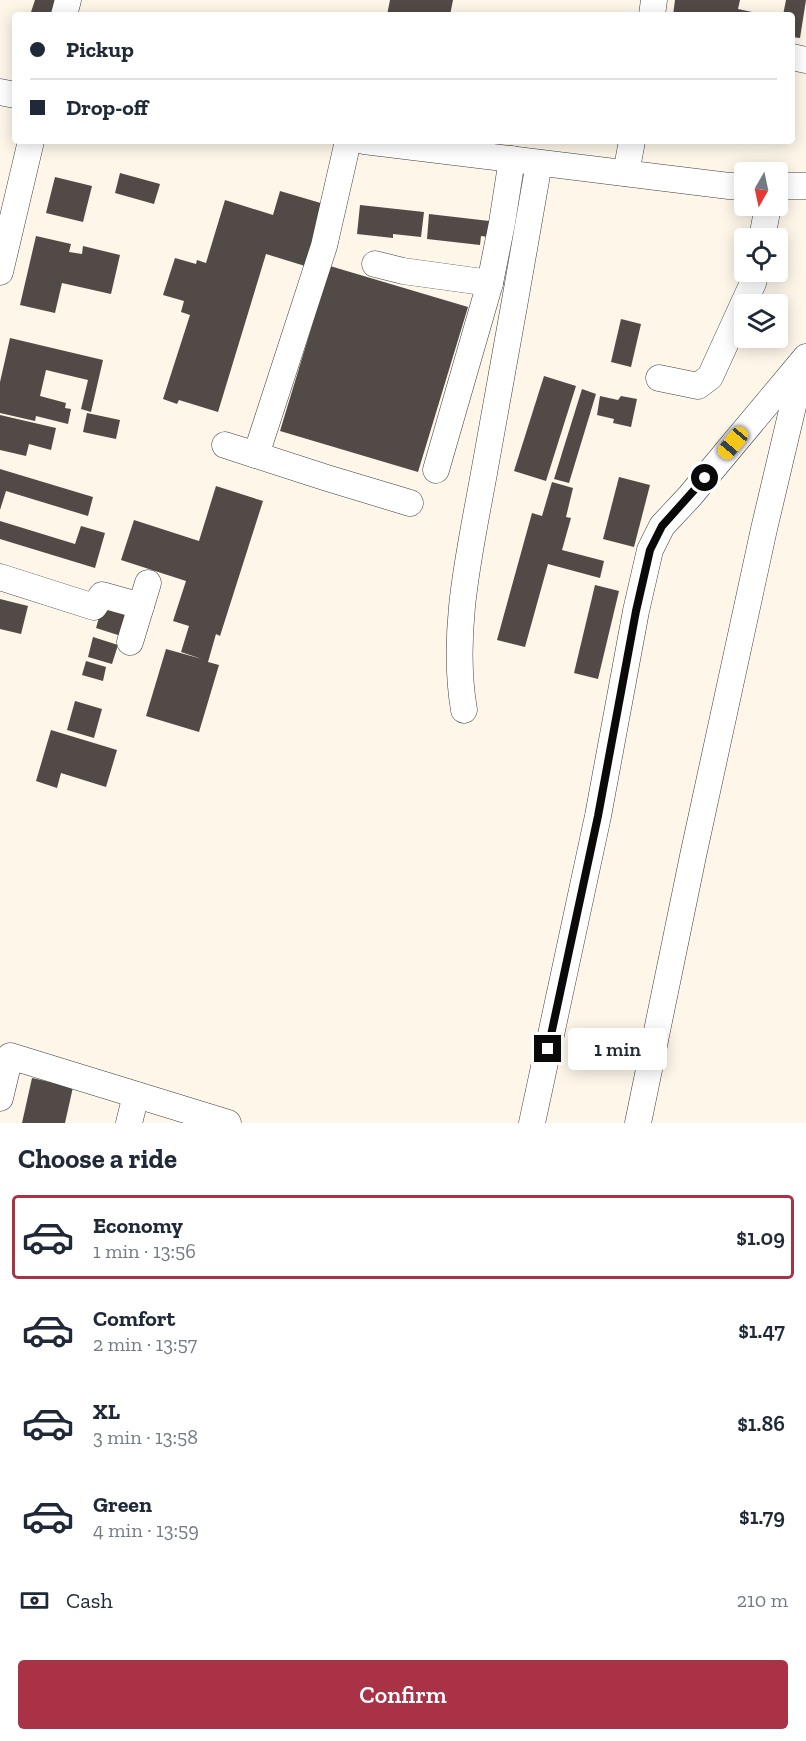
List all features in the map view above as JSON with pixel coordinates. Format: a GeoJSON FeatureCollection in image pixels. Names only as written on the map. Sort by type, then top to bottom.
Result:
{"type":"FeatureCollection","features":[{"type":"Feature","properties":{"kind":"street"},"geometry":{"type":"LineString","coordinates":[[0,272],[30,144]]}},
{"type":"Feature","properties":{"kind":"street"},"geometry":{"type":"LineString","coordinates":[[256,455],[324,246],[347,144]]}},
{"type":"Feature","properties":{"kind":"street"},"geometry":{"type":"LineString","coordinates":[[389,144],[734,186]]}},
{"type":"Feature","properties":{"kind":"street"},"geometry":{"type":"LineString","coordinates":[[626,173],[631,144]]}},
{"type":"Feature","properties":{"kind":"street"},"geometry":{"type":"LineString","coordinates":[[436,470],[490,283],[512,159]]}},
{"type":"Feature","properties":{"kind":"street"},"geometry":{"type":"LineString","coordinates":[[464,710],[459,683],[459,625],[539,162]]}},
{"type":"Feature","properties":{"kind":"street"},"geometry":{"type":"LineString","coordinates":[[788,186],[806,186]]}},
{"type":"Feature","properties":{"kind":"street"},"geometry":{"type":"LineString","coordinates":[[375,264],[403,272],[490,283]]}},
{"type":"Feature","properties":{"kind":"street"},"geometry":{"type":"LineString","coordinates":[[659,378],[698,386],[710,377],[753,282]]}},
{"type":"Feature","properties":{"kind":"street"},"geometry":{"type":"LineString","coordinates":[[532,1123],[595,827],[636,611],[650,550],[662,526],[805,359]]}},
{"type":"Feature","properties":{"kind":"street"},"geometry":{"type":"LineString","coordinates":[[638,1123],[764,529],[805,359]]}},
{"type":"Feature","properties":{"kind":"street"},"geometry":{"type":"LineString","coordinates":[[225,445],[410,503]]}},
{"type":"Feature","properties":{"kind":"street"},"geometry":{"type":"LineString","coordinates":[[0,577],[94,607],[102,595],[145,594],[130,642]]}},
{"type":"Feature","properties":{"kind":"street"},"geometry":{"type":"LineString","coordinates":[[0,1098],[10,1056],[228,1123]]}},
{"type":"Feature","properties":{"kind":"street"},"geometry":{"type":"LineString","coordinates":[[129,1123],[136,1095]]}},
{"type":"Feature","properties":{"kind":"building"},"geometry":{"type":"Polygon","coordinates":[[[35,0],[60,0],[57,12],[31,12],[35,0]]]}},
{"type":"Feature","properties":{"kind":"building"},"geometry":{"type":"Polygon","coordinates":[[[390,0],[453,0],[451,12],[388,12],[390,0]]]}},
{"type":"Feature","properties":{"kind":"building"},"geometry":{"type":"Polygon","coordinates":[[[675,0],[740,0],[738,9],[752,12],[673,12],[675,0]]]}},
{"type":"Feature","properties":{"kind":"building"},"geometry":{"type":"Polygon","coordinates":[[[786,0],[806,0],[800,38],[795,37],[795,12],[784,12],[786,0]]]}},
{"type":"Feature","properties":{"kind":"building"},"geometry":{"type":"Polygon","coordinates":[[[120,173],[160,184],[154,204],[115,193],[120,173]]]}},
{"type":"Feature","properties":{"kind":"building"},"geometry":{"type":"Polygon","coordinates":[[[55,177],[92,186],[83,222],[46,213],[55,177]]]}},
{"type":"Feature","properties":{"kind":"building"},"geometry":{"type":"Polygon","coordinates":[[[280,191],[324,204],[305,266],[266,254],[218,412],[179,400],[177,404],[163,399],[190,315],[181,312],[184,301],[163,295],[175,258],[196,264],[197,260],[206,263],[225,200],[273,215],[280,191]]]}},
{"type":"Feature","properties":{"kind":"building"},"geometry":{"type":"Polygon","coordinates":[[[360,205],[424,212],[421,237],[393,234],[393,238],[357,234],[360,205]]]}},
{"type":"Feature","properties":{"kind":"building"},"geometry":{"type":"Polygon","coordinates":[[[429,214],[498,222],[496,238],[481,236],[480,245],[427,239],[429,214]]]}},
{"type":"Feature","properties":{"kind":"building"},"geometry":{"type":"Polygon","coordinates":[[[36,236],[71,244],[69,252],[82,254],[83,246],[120,255],[111,294],[62,283],[55,313],[20,305],[36,236]]]}},
{"type":"Feature","properties":{"kind":"building"},"geometry":{"type":"Polygon","coordinates":[[[330,266],[468,307],[418,472],[280,431],[330,266]]]}},
{"type":"Feature","properties":{"kind":"building"},"geometry":{"type":"Polygon","coordinates":[[[621,319],[641,324],[631,367],[611,362],[621,319]]]}},
{"type":"Feature","properties":{"kind":"building"},"geometry":{"type":"Polygon","coordinates":[[[10,338],[103,360],[91,412],[81,409],[88,380],[46,370],[40,396],[66,403],[65,408],[71,409],[68,424],[36,416],[35,421],[0,413],[0,382],[10,338]]]}},
{"type":"Feature","properties":{"kind":"building"},"geometry":{"type":"Polygon","coordinates":[[[544,376],[576,386],[546,481],[514,471],[544,376]]]}},
{"type":"Feature","properties":{"kind":"building"},"geometry":{"type":"Polygon","coordinates":[[[582,389],[596,394],[569,483],[554,479],[582,389]]]}},
{"type":"Feature","properties":{"kind":"building"},"geometry":{"type":"Polygon","coordinates":[[[600,396],[618,400],[621,396],[637,399],[631,427],[613,423],[614,419],[597,415],[600,396]]]}},
{"type":"Feature","properties":{"kind":"building"},"geometry":{"type":"Polygon","coordinates":[[[87,413],[120,420],[116,439],[83,432],[87,413]]]}},
{"type":"Feature","properties":{"kind":"building"},"geometry":{"type":"Polygon","coordinates":[[[0,415],[56,428],[51,450],[29,444],[26,456],[0,450],[0,415]]]}},
{"type":"Feature","properties":{"kind":"building"},"geometry":{"type":"Polygon","coordinates":[[[0,469],[93,497],[88,516],[6,491],[0,510],[0,469]]]}},
{"type":"Feature","properties":{"kind":"building"},"geometry":{"type":"Polygon","coordinates":[[[619,477],[650,485],[634,547],[603,539],[619,477]]]}},
{"type":"Feature","properties":{"kind":"building"},"geometry":{"type":"Polygon","coordinates":[[[552,482],[573,488],[566,517],[571,518],[562,550],[604,561],[600,578],[548,564],[525,647],[497,640],[532,513],[542,516],[552,482]]]}},
{"type":"Feature","properties":{"kind":"building"},"geometry":{"type":"Polygon","coordinates":[[[216,486],[263,501],[220,636],[216,634],[208,662],[219,665],[199,732],[146,716],[166,649],[202,659],[181,652],[189,626],[173,621],[186,581],[121,560],[134,520],[199,541],[216,486]]]}},
{"type":"Feature","properties":{"kind":"building"},"geometry":{"type":"Polygon","coordinates":[[[0,521],[75,544],[81,526],[105,533],[95,568],[0,539],[0,521]]]}},
{"type":"Feature","properties":{"kind":"building"},"geometry":{"type":"Polygon","coordinates":[[[595,585],[619,591],[598,679],[574,673],[595,585]]]}},
{"type":"Feature","properties":{"kind":"building"},"geometry":{"type":"Polygon","coordinates":[[[0,599],[28,606],[21,634],[0,629],[0,599]]]}},
{"type":"Feature","properties":{"kind":"building"},"geometry":{"type":"Polygon","coordinates":[[[104,600],[129,607],[121,636],[96,628],[104,600]]]}},
{"type":"Feature","properties":{"kind":"building"},"geometry":{"type":"Polygon","coordinates":[[[93,637],[118,645],[112,664],[88,657],[93,637]]]}},
{"type":"Feature","properties":{"kind":"building"},"geometry":{"type":"Polygon","coordinates":[[[86,661],[106,667],[103,681],[82,675],[86,661]]]}},
{"type":"Feature","properties":{"kind":"building"},"geometry":{"type":"Polygon","coordinates":[[[75,701],[102,709],[94,738],[67,730],[75,701]]]}},
{"type":"Feature","properties":{"kind":"building"},"geometry":{"type":"Polygon","coordinates":[[[51,730],[117,750],[106,787],[61,773],[57,788],[36,781],[51,730]]]}},
{"type":"Feature","properties":{"kind":"building"},"geometry":{"type":"Polygon","coordinates":[[[32,1078],[73,1087],[65,1123],[22,1123],[32,1078]]]}},
{"type":"Feature","properties":{"kind":"route"},"geometry":{"type":"LineString","coordinates":[[548,1049],[598,816],[636,611],[650,550],[662,526],[705,478]]}}]}
